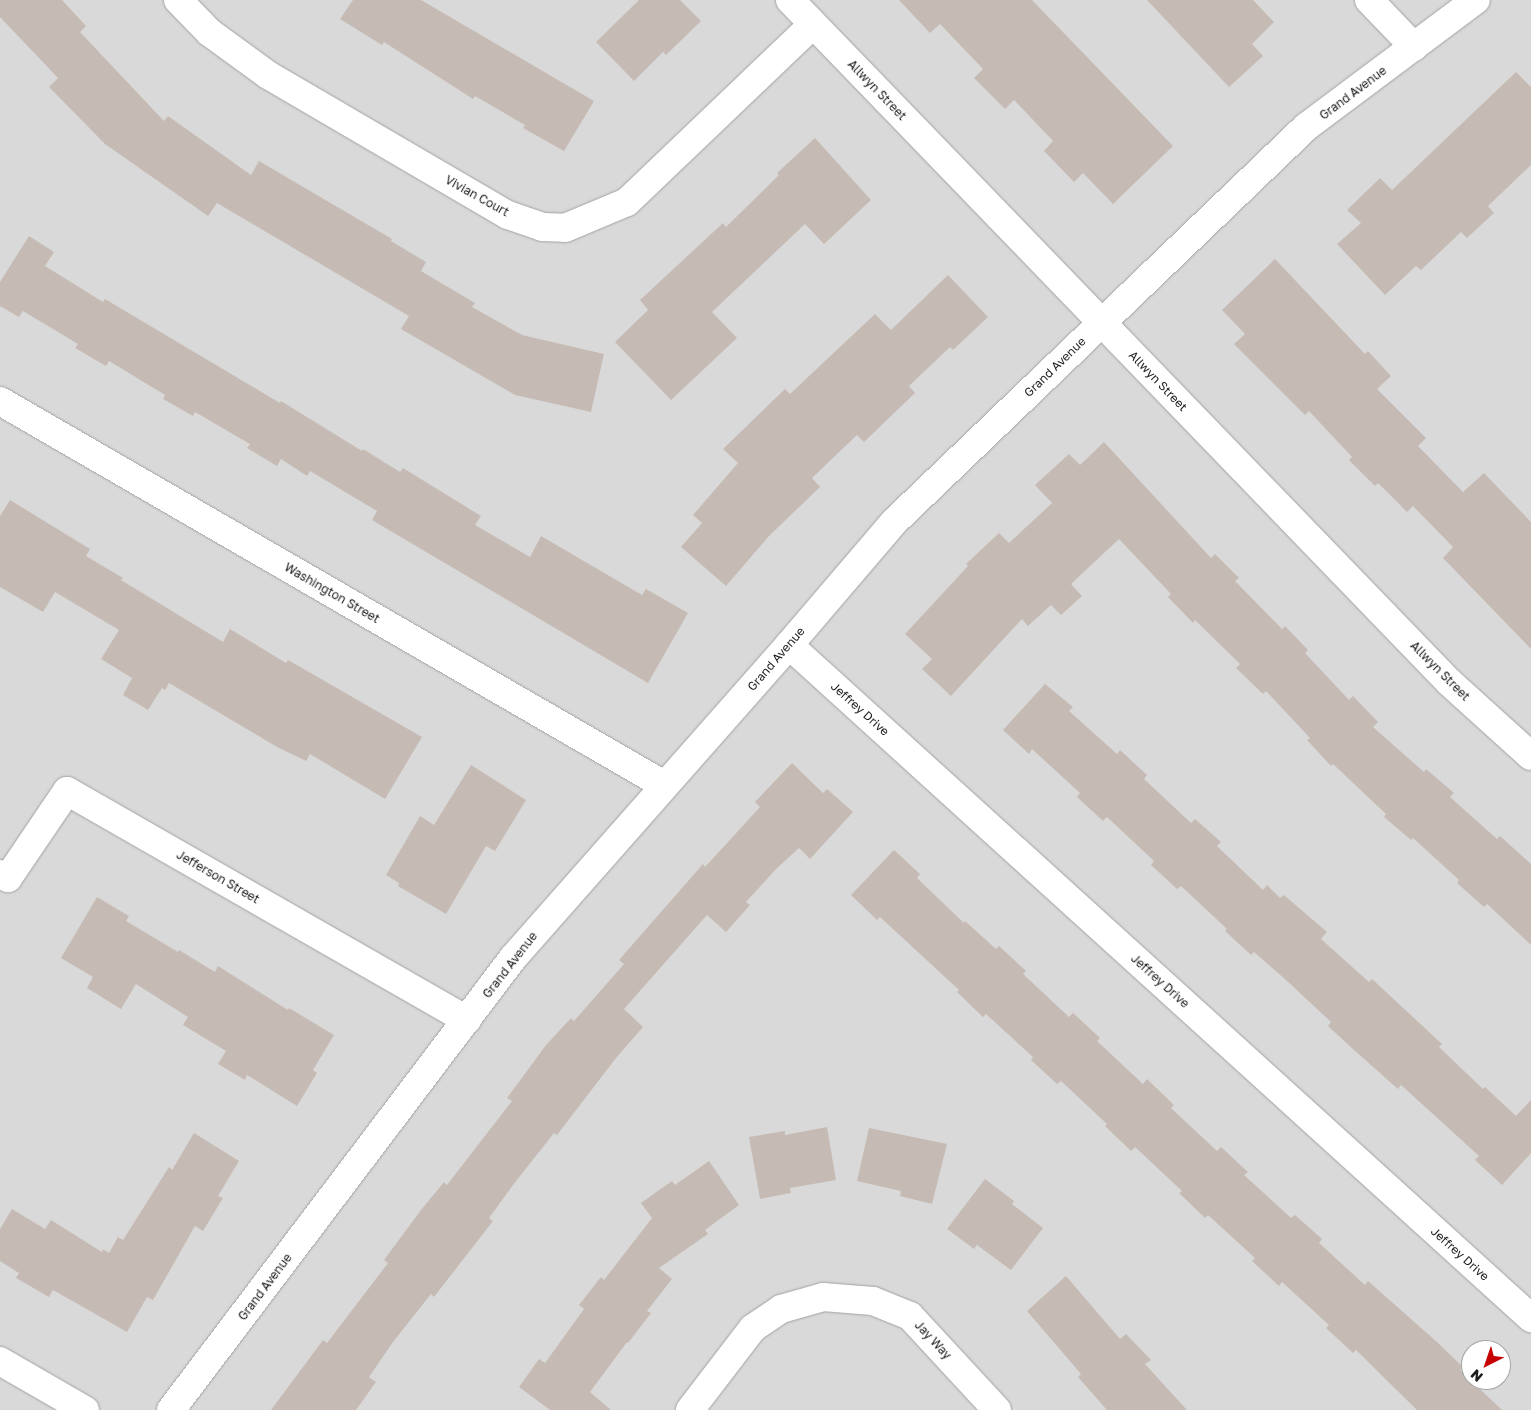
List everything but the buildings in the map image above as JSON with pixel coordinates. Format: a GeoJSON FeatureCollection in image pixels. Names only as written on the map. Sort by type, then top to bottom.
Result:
{"type":"FeatureCollection","features":[{"type":"Feature","properties":{"kind":"street","name":"Vivian Court"},"geometry":{"type":"LineString","coordinates":[[178,0],[208,32],[268,75],[508,215],[542,227],[565,228],[628,202],[813,24]]}},
{"type":"Feature","properties":{"kind":"street","name":"Allwyn Street"},"geometry":{"type":"LineString","coordinates":[[790,0],[1449,682],[1531,756]]}},
{"type":"Feature","properties":{"kind":"street"},"geometry":{"type":"LineString","coordinates":[[1369,0],[1414,47]]}},
{"type":"Feature","properties":{"kind":"street","name":"Grand Avenue"},"geometry":{"type":"LineString","coordinates":[[171,1410],[468,1020],[513,958],[789,645],[894,522],[1306,127],[1476,0]]}},
{"type":"Feature","properties":{"kind":"street","name":"Washington Street"},"geometry":{"type":"LineString","coordinates":[[0,401],[664,785]]}},
{"type":"Feature","properties":{"kind":"street","name":"Jeffrey Drive"},"geometry":{"type":"LineString","coordinates":[[789,645],[1531,1318]]}},
{"type":"Feature","properties":{"kind":"street","name":"Jefferson Street"},"geometry":{"type":"LineString","coordinates":[[0,874],[8,878],[67,791],[468,1020]]}},
{"type":"Feature","properties":{"kind":"street","name":"Jay Way"},"geometry":{"type":"LineString","coordinates":[[690,1410],[753,1328],[781,1309],[823,1297],[873,1300],[910,1316],[997,1410]]}},
{"type":"Feature","properties":{"kind":"street"},"geometry":{"type":"LineString","coordinates":[[0,1360],[85,1410]]}},
{"type":"Feature","properties":{"kind":"shaded area"},"geometry":{"type":"Polygon","coordinates":[[[0,0],[1531,0],[1531,1410],[0,1410],[0,0]]]}}]}
